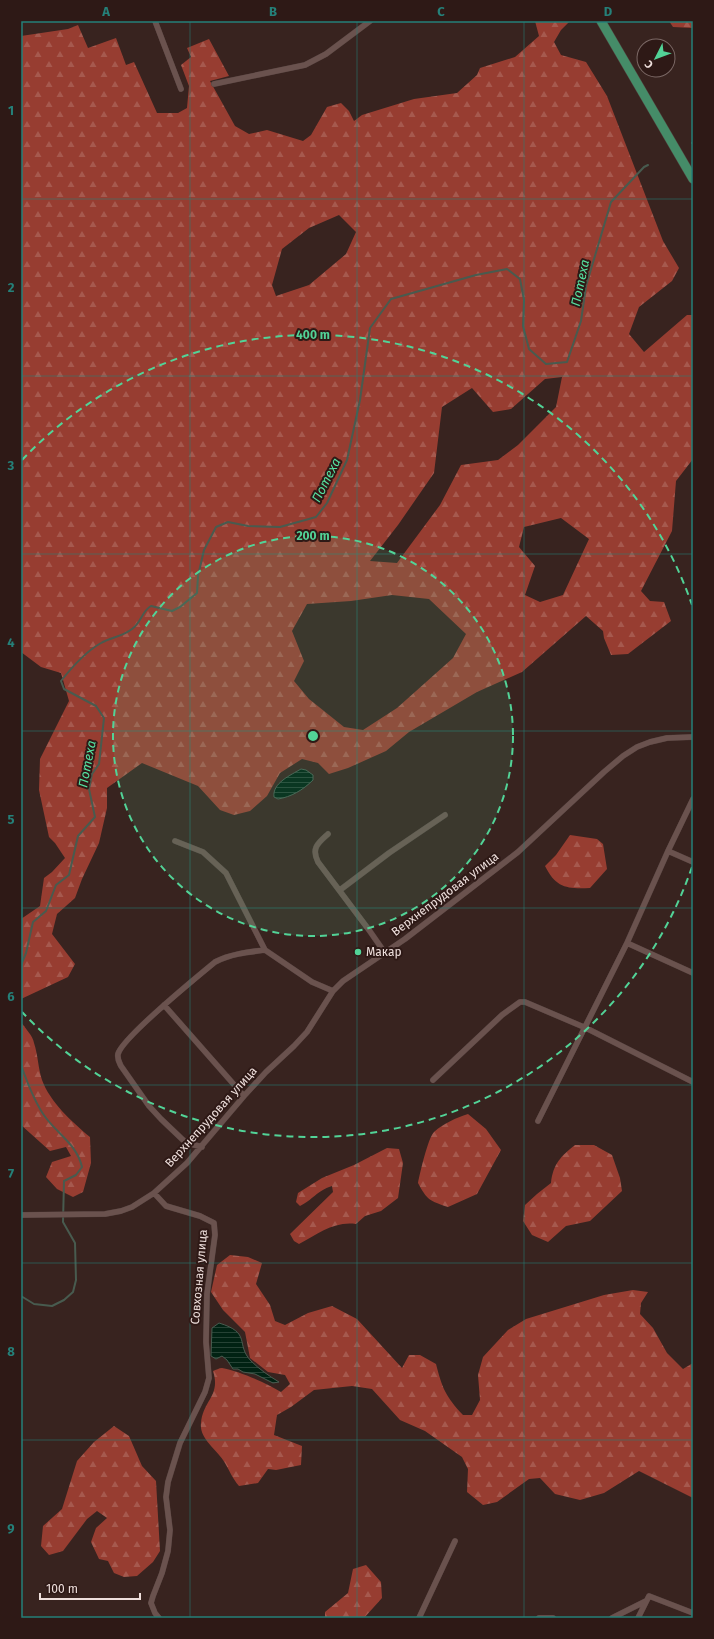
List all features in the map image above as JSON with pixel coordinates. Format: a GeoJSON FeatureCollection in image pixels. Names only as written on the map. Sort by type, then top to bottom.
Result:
{"type":"FeatureCollection","features":[{"type":"Feature","properties":{"kind":"main road"},"geometry":{"type":"LineString","coordinates":[[601,21],[693,179]]}},
{"type":"Feature","properties":{"kind":"street"},"geometry":{"type":"LineString","coordinates":[[155,21],[181,89]]}},
{"type":"Feature","properties":{"kind":"street"},"geometry":{"type":"LineString","coordinates":[[214,84],[306,65],[326,54],[370,21]]}},
{"type":"Feature","properties":{"kind":"street","name":"Верхнепрудовая улица"},"geometry":{"type":"LineString","coordinates":[[154,1193],[187,1163],[244,1096],[307,1032],[333,991],[356,972],[448,907],[518,852],[623,756],[637,747],[650,742],[667,738],[693,737]]}},
{"type":"Feature","properties":{"kind":"street"},"geometry":{"type":"LineString","coordinates":[[538,1121],[586,1028],[627,943],[693,799]]}},
{"type":"Feature","properties":{"kind":"street"},"geometry":{"type":"LineString","coordinates":[[340,890],[389,853],[445,815]]}},
{"type":"Feature","properties":{"kind":"street"},"geometry":{"type":"LineString","coordinates":[[328,834],[315,848],[314,855],[370,930],[384,953]]}},
{"type":"Feature","properties":{"kind":"street"},"geometry":{"type":"LineString","coordinates":[[175,841],[203,852],[226,873],[265,950],[312,982],[333,991]]}},
{"type":"Feature","properties":{"kind":"street"},"geometry":{"type":"LineString","coordinates":[[668,851],[693,862]]}},
{"type":"Feature","properties":{"kind":"street"},"geometry":{"type":"LineString","coordinates":[[627,943],[693,973]]}},
{"type":"Feature","properties":{"kind":"street"},"geometry":{"type":"LineString","coordinates":[[202,1147],[183,1140],[149,1106],[118,1059],[118,1054],[124,1044],[164,1005],[215,962],[220,959],[246,952],[265,950]]}},
{"type":"Feature","properties":{"kind":"street"},"geometry":{"type":"LineString","coordinates":[[433,1080],[502,1015],[520,1002],[525,1002],[586,1028],[693,1082]]}},
{"type":"Feature","properties":{"kind":"street"},"geometry":{"type":"LineString","coordinates":[[164,1005],[244,1096]]}},
{"type":"Feature","properties":{"kind":"street"},"geometry":{"type":"LineString","coordinates":[[21,1214],[105,1214],[132,1207],[154,1193]]}},
{"type":"Feature","properties":{"kind":"street","name":"Совхозная улица"},"geometry":{"type":"LineString","coordinates":[[154,1193],[166,1206],[200,1216],[214,1223],[215,1235],[207,1294],[206,1342],[209,1378],[205,1392],[180,1443],[168,1482],[166,1497],[170,1530],[168,1551],[152,1603],[155,1613],[160,1618]]}},
{"type":"Feature","properties":{"kind":"street"},"geometry":{"type":"LineString","coordinates":[[419,1618],[455,1541]]}},
{"type":"Feature","properties":{"kind":"street"},"geometry":{"type":"LineString","coordinates":[[612,1618],[647,1598],[693,1613]]}},
{"type":"Feature","properties":{"kind":"street"},"geometry":{"type":"LineString","coordinates":[[638,1618],[647,1598]]}},
{"type":"Feature","properties":{"kind":"street"},"geometry":{"type":"LineString","coordinates":[[539,1618],[554,1618]]}},
{"type":"Feature","properties":{"kind":"green space"},"geometry":{"type":"Polygon","coordinates":[[[535,21],[570,21],[561,30],[554,42],[561,55],[586,62],[607,96],[663,241],[679,268],[672,281],[639,307],[629,334],[644,352],[687,315],[693,315],[693,459],[676,481],[672,531],[641,591],[650,601],[664,602],[671,621],[628,654],[611,655],[604,638],[603,631],[586,616],[522,672],[477,692],[409,732],[386,751],[348,768],[329,774],[318,763],[302,759],[280,773],[267,796],[250,811],[234,815],[220,810],[198,786],[142,763],[107,788],[107,808],[99,843],[75,898],[57,914],[52,934],[75,964],[68,977],[21,999],[21,919],[40,906],[44,878],[65,858],[49,837],[39,790],[40,759],[69,701],[61,673],[41,667],[21,652],[21,36],[68,29],[78,25],[88,48],[116,38],[126,65],[134,62],[157,113],[178,113],[187,108],[189,86],[181,65],[191,57],[187,48],[209,39],[229,76],[210,81],[235,126],[249,134],[267,130],[303,141],[311,135],[327,107],[341,103],[349,111],[354,121],[362,115],[414,99],[457,93],[477,75],[480,68],[515,57],[539,36],[535,21]],[[339,215],[309,228],[282,249],[272,285],[276,296],[309,285],[346,254],[356,232],[339,215]],[[562,377],[545,379],[511,409],[493,412],[472,388],[442,407],[434,473],[398,525],[370,561],[397,563],[440,505],[461,465],[498,460],[518,445],[556,407],[562,377]],[[561,518],[524,527],[519,547],[535,566],[525,595],[540,602],[563,595],[589,539],[561,518]],[[392,595],[351,601],[307,604],[292,631],[304,661],[294,681],[309,699],[344,727],[363,730],[397,708],[453,658],[466,634],[429,599],[392,595]]]}},
{"type":"Feature","properties":{"kind":"green space"},"geometry":{"type":"Polygon","coordinates":[[[669,21],[693,21],[693,28],[673,27],[669,21]]]}},
{"type":"Feature","properties":{"kind":"green space"},"geometry":{"type":"Polygon","coordinates":[[[570,835],[597,839],[603,844],[607,869],[590,888],[563,886],[553,879],[545,866],[556,855],[570,835]]]}},
{"type":"Feature","properties":{"kind":"green space"},"geometry":{"type":"Polygon","coordinates":[[[21,1022],[33,1040],[42,1080],[50,1096],[69,1118],[90,1137],[91,1163],[83,1192],[73,1197],[57,1189],[46,1177],[52,1162],[71,1156],[66,1147],[50,1151],[21,1125],[21,1022]]]}},
{"type":"Feature","properties":{"kind":"green space"},"geometry":{"type":"Polygon","coordinates":[[[468,1114],[486,1129],[501,1150],[477,1194],[448,1207],[433,1201],[424,1193],[418,1183],[422,1164],[434,1132],[450,1121],[468,1114]]]}},
{"type":"Feature","properties":{"kind":"green space"},"geometry":{"type":"Polygon","coordinates":[[[575,1145],[594,1145],[612,1155],[620,1178],[622,1191],[590,1221],[566,1226],[548,1242],[532,1235],[523,1221],[525,1205],[551,1183],[558,1161],[575,1145]]]}},
{"type":"Feature","properties":{"kind":"green space"},"geometry":{"type":"Polygon","coordinates":[[[387,1148],[399,1149],[403,1163],[398,1198],[381,1211],[365,1216],[356,1224],[340,1224],[326,1229],[299,1244],[294,1241],[290,1234],[333,1192],[332,1186],[318,1193],[300,1206],[296,1202],[298,1193],[322,1178],[354,1165],[387,1148]]]}},
{"type":"Feature","properties":{"kind":"green space"},"geometry":{"type":"Polygon","coordinates":[[[230,1255],[248,1257],[262,1263],[256,1284],[270,1305],[275,1321],[285,1325],[308,1313],[332,1306],[357,1319],[402,1368],[409,1355],[420,1355],[436,1364],[445,1392],[452,1403],[463,1415],[472,1415],[480,1400],[478,1375],[483,1357],[508,1330],[526,1319],[604,1295],[633,1290],[648,1292],[641,1303],[640,1314],[653,1328],[667,1353],[683,1369],[693,1363],[693,1498],[639,1471],[604,1493],[580,1500],[555,1494],[540,1478],[529,1479],[497,1502],[483,1505],[467,1492],[468,1469],[462,1457],[425,1431],[400,1420],[372,1389],[352,1386],[314,1390],[291,1407],[277,1415],[274,1435],[302,1446],[301,1465],[276,1470],[268,1469],[258,1483],[239,1486],[223,1460],[205,1438],[201,1428],[202,1415],[215,1386],[213,1371],[222,1368],[236,1372],[260,1381],[281,1392],[290,1384],[285,1375],[268,1372],[250,1358],[245,1332],[223,1310],[211,1292],[217,1265],[230,1255]]]}},
{"type":"Feature","properties":{"kind":"green space"},"geometry":{"type":"Polygon","coordinates":[[[114,1426],[129,1436],[142,1466],[156,1481],[160,1551],[153,1562],[137,1576],[124,1577],[114,1573],[108,1561],[99,1559],[91,1542],[96,1528],[107,1518],[97,1511],[87,1519],[63,1551],[49,1555],[41,1546],[43,1526],[62,1509],[77,1461],[94,1442],[114,1426]]]}},
{"type":"Feature","properties":{"kind":"green space"},"geometry":{"type":"Polygon","coordinates":[[[366,1565],[381,1582],[382,1598],[364,1618],[325,1618],[325,1612],[348,1593],[353,1569],[366,1565]]]}},
{"type":"Feature","properties":{"kind":"shaded area"},"geometry":{"type":"Polygon","coordinates":[[[301,769],[306,770],[313,775],[313,780],[292,795],[278,799],[274,797],[274,792],[279,784],[301,769]]]}},
{"type":"Feature","properties":{"kind":"shaded area"},"geometry":{"type":"Polygon","coordinates":[[[219,1323],[236,1331],[241,1339],[246,1355],[251,1361],[279,1382],[273,1383],[255,1374],[233,1369],[227,1360],[222,1356],[216,1359],[211,1356],[212,1328],[219,1323]]]}},
{"type":"Feature","properties":{"kind":"waterway","name":"Потеха"},"geometry":{"type":"LineString","coordinates":[[21,965],[26,953],[33,922],[46,911],[56,885],[69,875],[78,836],[95,817],[89,789],[92,774],[99,764],[104,718],[96,706],[64,689],[61,681],[79,660],[95,647],[105,641],[128,632],[138,624],[148,608],[151,606],[172,611],[180,607],[197,593],[198,576],[204,550],[216,527],[228,522],[248,526],[280,527],[316,517],[327,503],[347,460],[360,400],[370,328],[391,299],[476,275],[507,269],[520,279],[524,300],[523,326],[529,349],[546,364],[567,362],[581,321],[586,286],[611,202],[644,167],[648,165]]}},
{"type":"Feature","properties":{"kind":"waterway","name":"Потеха"},"geometry":{"type":"LineString","coordinates":[[21,1065],[38,1106],[51,1124],[72,1146],[80,1159],[82,1167],[76,1175],[64,1181],[63,1222],[75,1243],[76,1280],[73,1292],[64,1300],[52,1306],[34,1304],[21,1296]]}},
{"type":"Feature","properties":{"kind":"place","name":"Макар"},"geometry":{"type":"Point","coordinates":[358,952]}}]}
